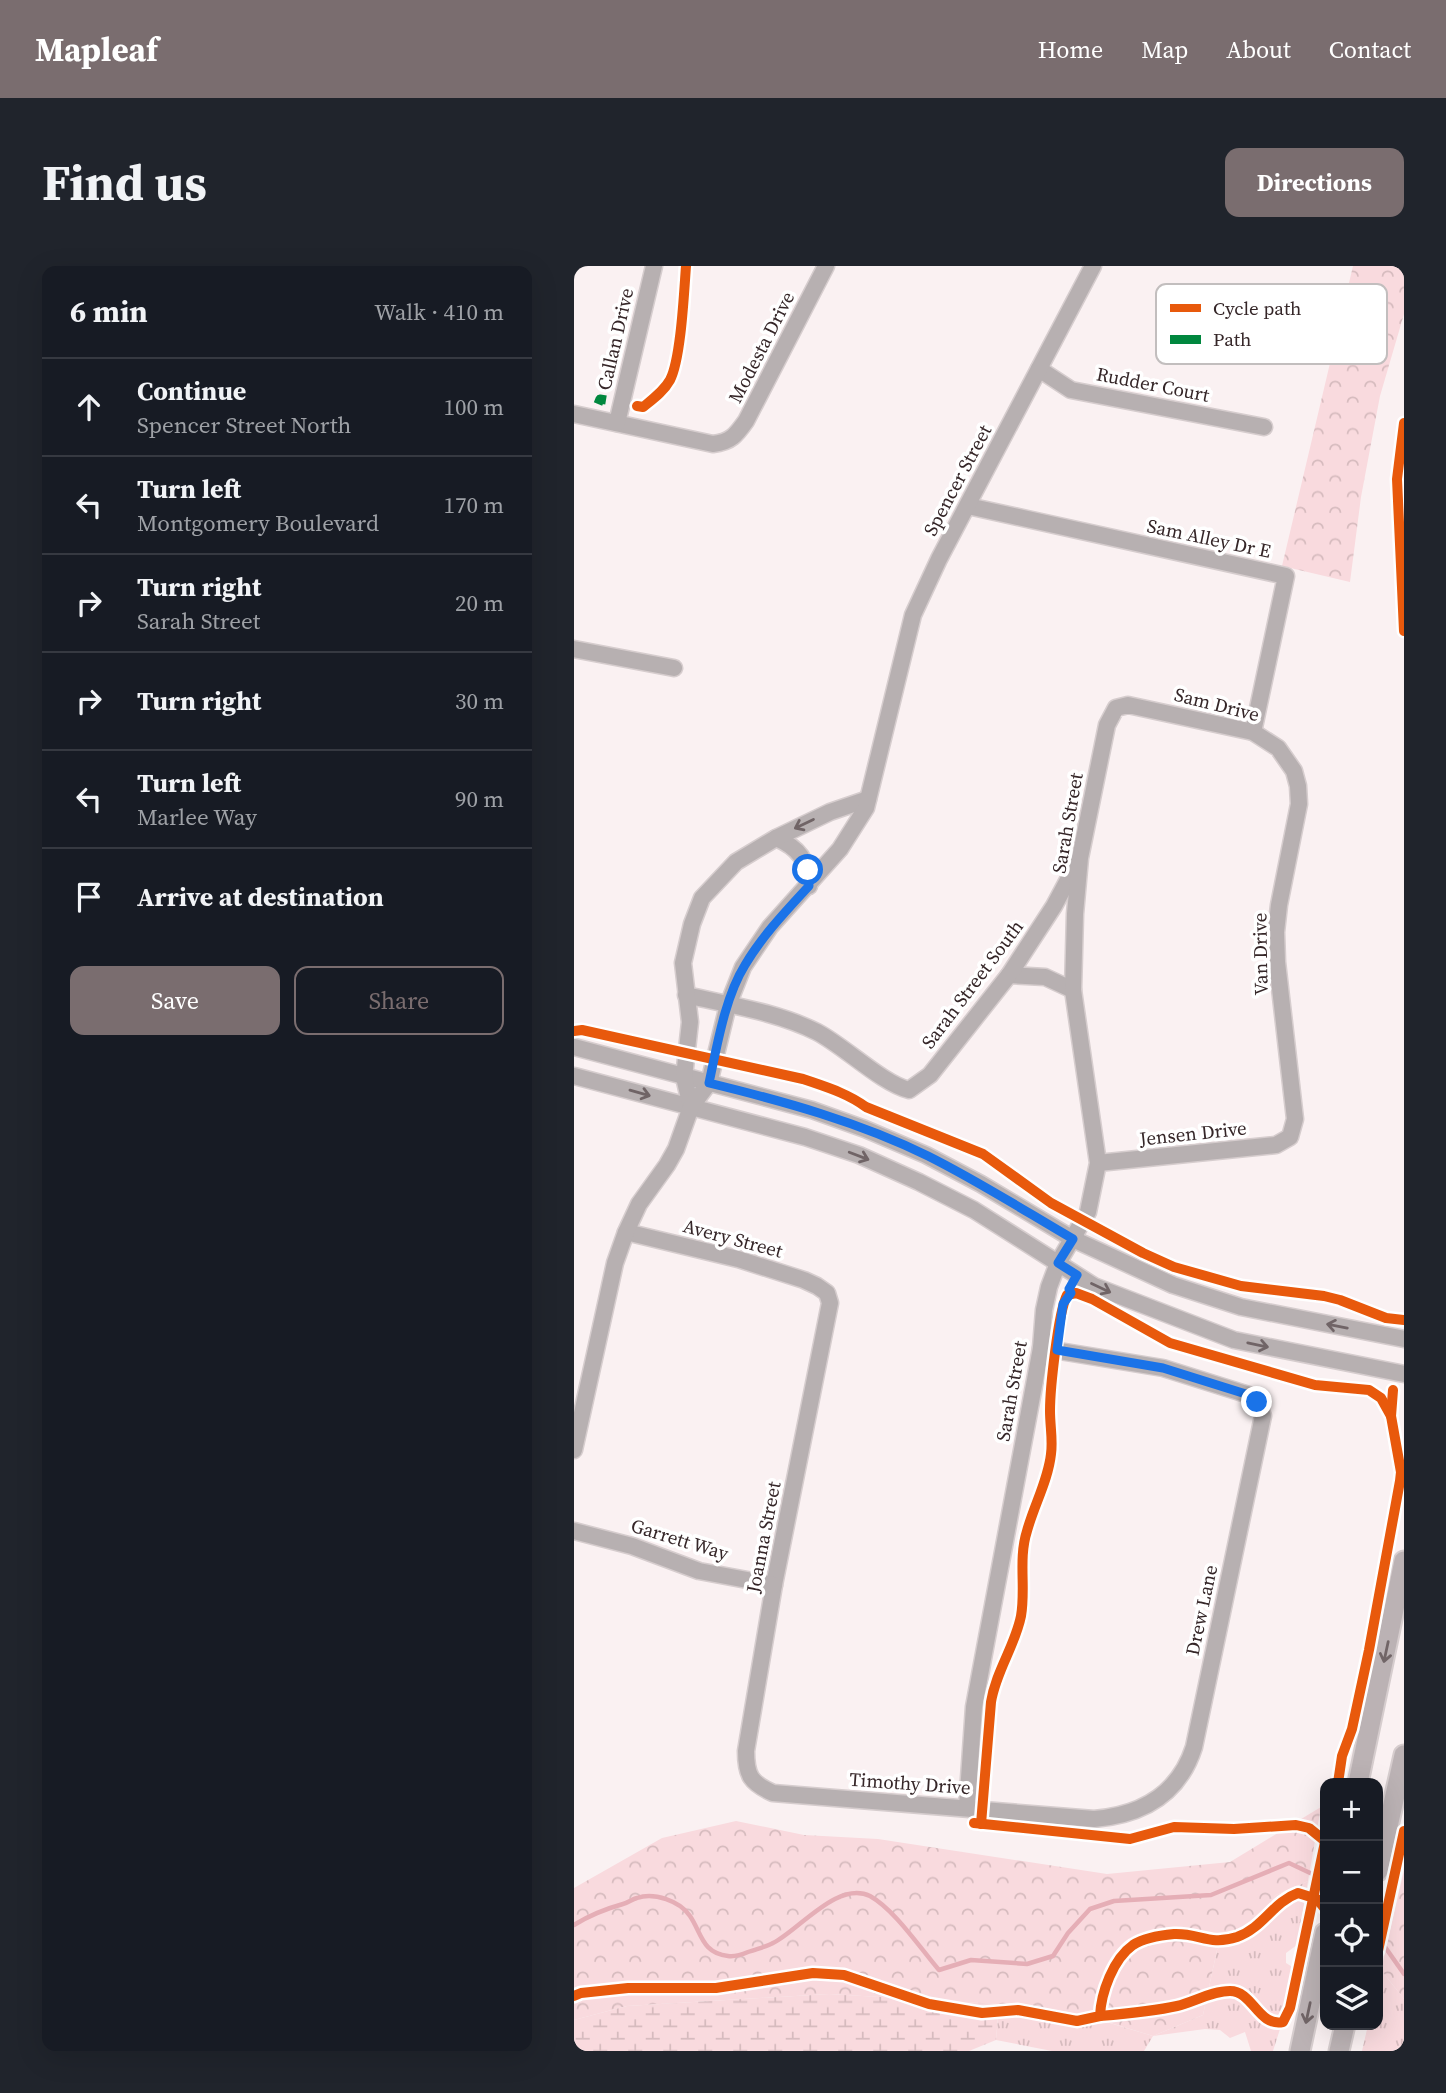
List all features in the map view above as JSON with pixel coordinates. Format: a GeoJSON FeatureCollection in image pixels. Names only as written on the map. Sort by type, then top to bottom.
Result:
{"type":"FeatureCollection","features":[{"type":"Feature","properties":{"kind":"main road"},"geometry":{"type":"LineString","coordinates":[[1359,1778],[1404,1561]]}},
{"type":"Feature","properties":{"kind":"main road"},"geometry":{"type":"LineString","coordinates":[[1383,1847],[1404,1755]]}},
{"type":"Feature","properties":{"kind":"main road"},"geometry":{"type":"LineString","coordinates":[[1300,2051],[1320,1956]]}},
{"type":"Feature","properties":{"kind":"main road"},"geometry":{"type":"LineString","coordinates":[[1339,2051],[1344,2030]]}},
{"type":"Feature","properties":{"kind":"street","name":"Callan Drive"},"geometry":{"type":"LineString","coordinates":[[617,422],[654,266]]}},
{"type":"Feature","properties":{"kind":"street","name":"Modesta Drive"},"geometry":{"type":"LineString","coordinates":[[617,422],[713,444],[728,442],[737,435],[746,421],[826,266]]}},
{"type":"Feature","properties":{"kind":"street","name":"Spencer Street"},"geometry":{"type":"LineString","coordinates":[[709,1083],[728,1004],[743,967],[770,928],[840,849],[866,808],[909,625],[939,559],[1093,266]]}},
{"type":"Feature","properties":{"kind":"street","name":"Rudder Court"},"geometry":{"type":"LineString","coordinates":[[1039,369],[1071,390],[1264,427]]}},
{"type":"Feature","properties":{"kind":"street"},"geometry":{"type":"LineString","coordinates":[[574,414],[617,422]]}},
{"type":"Feature","properties":{"kind":"street","name":"Sam Alley Dr E"},"geometry":{"type":"LineString","coordinates":[[968,506],[1286,576],[1253,732]]}},
{"type":"Feature","properties":{"kind":"street"},"geometry":{"type":"LineString","coordinates":[[574,649],[674,668]]}},
{"type":"Feature","properties":{"kind":"street","name":"Sam Drive"},"geometry":{"type":"LineString","coordinates":[[1116,708],[1128,705],[1253,732],[1278,748],[1294,771]]}},
{"type":"Feature","properties":{"kind":"street","name":"Sarah Street"},"geometry":{"type":"LineString","coordinates":[[967,1807],[974,1707],[1041,1348],[1044,1310],[1058,1263],[1088,1212],[1098,1163],[1073,990],[1075,914],[1080,858],[1107,725],[1116,708]]}},
{"type":"Feature","properties":{"kind":"street","name":"Van Drive"},"geometry":{"type":"LineString","coordinates":[[1290,1137],[1295,1119],[1276,932],[1299,804],[1294,771]]}},
{"type":"Feature","properties":{"kind":"street"},"geometry":{"type":"LineString","coordinates":[[691,1107],[684,1077],[690,1022],[683,963],[692,924],[702,898],[736,862],[776,838],[830,812],[868,799]]}},
{"type":"Feature","properties":{"kind":"street"},"geometry":{"type":"LineString","coordinates":[[776,838],[790,844],[802,855],[808,870],[809,886]]}},
{"type":"Feature","properties":{"kind":"street","name":"Sarah Street South"},"geometry":{"type":"LineString","coordinates":[[728,1004],[778,1017],[815,1031],[895,1085],[909,1090],[930,1075],[1009,975],[1054,906],[1080,858]]}},
{"type":"Feature","properties":{"kind":"street"},"geometry":{"type":"LineString","coordinates":[[1009,975],[1045,977],[1073,990]]}},
{"type":"Feature","properties":{"kind":"street"},"geometry":{"type":"LineString","coordinates":[[686,995],[728,1004]]}},
{"type":"Feature","properties":{"kind":"street"},"geometry":{"type":"LineString","coordinates":[[574,1047],[812,1110],[865,1129],[926,1155],[981,1184],[1073,1239],[1173,1285],[1241,1307],[1404,1339]]}},
{"type":"Feature","properties":{"kind":"street"},"geometry":{"type":"LineString","coordinates":[[574,1076],[805,1137],[859,1155],[974,1210],[1094,1286],[1234,1340],[1404,1374]]}},
{"type":"Feature","properties":{"kind":"street"},"geometry":{"type":"LineString","coordinates":[[574,1450],[615,1263],[626,1232],[639,1204],[676,1149],[691,1107],[709,1083]]}},
{"type":"Feature","properties":{"kind":"street","name":"Jensen Drive"},"geometry":{"type":"LineString","coordinates":[[1098,1163],[1276,1145],[1290,1137]]}},
{"type":"Feature","properties":{"kind":"street","name":"Avery Street"},"geometry":{"type":"LineString","coordinates":[[626,1232],[738,1259],[804,1280],[827,1293]]}},
{"type":"Feature","properties":{"kind":"street","name":"Joanna Street"},"geometry":{"type":"LineString","coordinates":[[758,1786],[750,1778],[746,1751],[774,1585],[829,1313],[827,1293]]}},
{"type":"Feature","properties":{"kind":"street","name":"Drew Lane"},"geometry":{"type":"LineString","coordinates":[[1041,1348],[1163,1368],[1249,1395],[1257,1402],[1262,1416],[1194,1747],[1188,1765],[1171,1788],[1144,1808]]}},
{"type":"Feature","properties":{"kind":"street","name":"Garrett Way"},"geometry":{"type":"LineString","coordinates":[[574,1531],[632,1546],[699,1571],[774,1585]]}},
{"type":"Feature","properties":{"kind":"street","name":"Timothy Drive"},"geometry":{"type":"LineString","coordinates":[[758,1786],[773,1793],[791,1795],[1094,1819],[1119,1817],[1144,1808]]}},
{"type":"Feature","properties":{"kind":"green space"},"geometry":{"type":"Polygon","coordinates":[[[1353,266],[1404,266],[1404,314],[1380,396],[1361,497],[1350,582],[1282,566],[1330,364],[1387,364],[1387,284],[1349,284],[1353,266]]]}},
{"type":"Feature","properties":{"kind":"green space"},"geometry":{"type":"Polygon","coordinates":[[[1320,1808],[1308,1881],[1276,1895],[1260,1915],[1217,1950],[1203,2015],[1153,2036],[1084,2015],[1032,2006],[829,1994],[627,2006],[574,2020],[574,1888],[662,1838],[736,1821],[804,1835],[878,1839],[1107,1874],[1230,1862],[1320,1808]]]}},
{"type":"Feature","properties":{"kind":"green space"},"geometry":{"type":"Polygon","coordinates":[[[1404,1870],[1404,1999],[1383,1973],[1383,1961],[1404,1870]]]}},
{"type":"Feature","properties":{"kind":"green space"},"geometry":{"type":"Polygon","coordinates":[[[1308,1881],[1297,1945],[1286,1953],[1286,1963],[1294,1968],[1286,2010],[1273,2051],[1251,2051],[1245,2032],[1230,2038],[1220,2030],[1205,2029],[1153,2036],[1203,2015],[1217,1950],[1259,1915],[1276,1895],[1308,1881]]]}},
{"type":"Feature","properties":{"kind":"green space"},"geometry":{"type":"Polygon","coordinates":[[[1383,1973],[1404,1999],[1404,2051],[1362,2051],[1367,2030],[1383,2030],[1383,1973]]]}},
{"type":"Feature","properties":{"kind":"green space"},"geometry":{"type":"Polygon","coordinates":[[[829,1994],[999,2004],[996,2040],[969,2051],[574,2051],[574,2020],[627,2006],[829,1994]]]}},
{"type":"Feature","properties":{"kind":"green space"},"geometry":{"type":"Polygon","coordinates":[[[999,2004],[1032,2006],[1083,2015],[1153,2036],[1144,2051],[1052,2051],[996,2040],[999,2004]]]}},
{"type":"Feature","properties":{"kind":"waterway"},"geometry":{"type":"LineString","coordinates":[[574,1925],[644,1896],[659,1897],[686,1911],[704,1942],[713,1951],[736,1956],[773,1943],[832,1900],[858,1893],[870,1896],[889,1910],[939,1970],[971,1960],[1027,1964],[1053,1956],[1068,1933],[1090,1909],[1114,1901],[1211,1895],[1289,1863],[1320,1878]]}},
{"type":"Feature","properties":{"kind":"waterway"},"geometry":{"type":"LineString","coordinates":[[1383,1944],[1404,1974]]}},
{"type":"Feature","properties":{"kind":"marked path"},"geometry":{"type":"LineString","coordinates":[[598,404],[600,399],[606,400]]}},
{"type":"Feature","properties":{"kind":"cycle path"},"geometry":{"type":"LineString","coordinates":[[637,406],[643,407],[661,391],[674,370],[686,266]]}},
{"type":"Feature","properties":{"kind":"cycle path"},"geometry":{"type":"LineString","coordinates":[[1404,423],[1397,479],[1404,631]]}},
{"type":"Feature","properties":{"kind":"cycle path"},"geometry":{"type":"LineString","coordinates":[[574,1031],[582,1030],[803,1079],[983,1154],[1051,1203],[1174,1267],[1241,1286],[1324,1296],[1386,1318],[1404,1320]]}},
{"type":"Feature","properties":{"kind":"cycle path"},"geometry":{"type":"LineString","coordinates":[[981,1824],[993,1691],[1021,1616],[1024,1542],[1044,1483],[1052,1449],[1050,1411],[1053,1369],[1067,1295],[1076,1293],[1092,1299],[1170,1343],[1315,1385],[1369,1390],[1381,1398],[1391,1416]]}},
{"type":"Feature","properties":{"kind":"cycle path"},"geometry":{"type":"LineString","coordinates":[[1339,1778],[1369,1650],[1400,1481],[1401,1472],[1391,1416],[1393,1390]]}},
{"type":"Feature","properties":{"kind":"cycle path"},"geometry":{"type":"LineString","coordinates":[[974,1823],[1130,1839],[1174,1827],[1234,1829],[1296,1825],[1309,1828],[1320,1837]]}},
{"type":"Feature","properties":{"kind":"cycle path"},"geometry":{"type":"LineString","coordinates":[[1383,1928],[1404,1831]]}},
{"type":"Feature","properties":{"kind":"cycle path"},"geometry":{"type":"LineString","coordinates":[[1100,2016],[1168,2008],[1230,1991],[1244,1997],[1267,2019],[1283,2022],[1290,2008],[1320,1866]]}},
{"type":"Feature","properties":{"kind":"cycle path"},"geometry":{"type":"LineString","coordinates":[[574,1996],[628,1988],[716,1988],[813,1973],[844,1975],[929,2004],[982,2013],[1018,2010],[1077,2021],[1100,2016],[1103,1997],[1114,1968],[1126,1951],[1137,1943],[1174,1934],[1212,1940],[1237,1937],[1254,1928],[1282,1902],[1298,1893],[1317,1899],[1321,1904]]}},
{"type":"Feature","properties":{"kind":"route"},"geometry":{"type":"LineString","coordinates":[[808,870],[809,886],[770,928],[743,967],[728,1004],[709,1083],[812,1110],[926,1155],[981,1184],[1073,1239],[1058,1263],[1077,1275],[1069,1289],[1071,1293],[1063,1304],[1057,1350],[1163,1368],[1249,1395],[1257,1402]]}}]}
